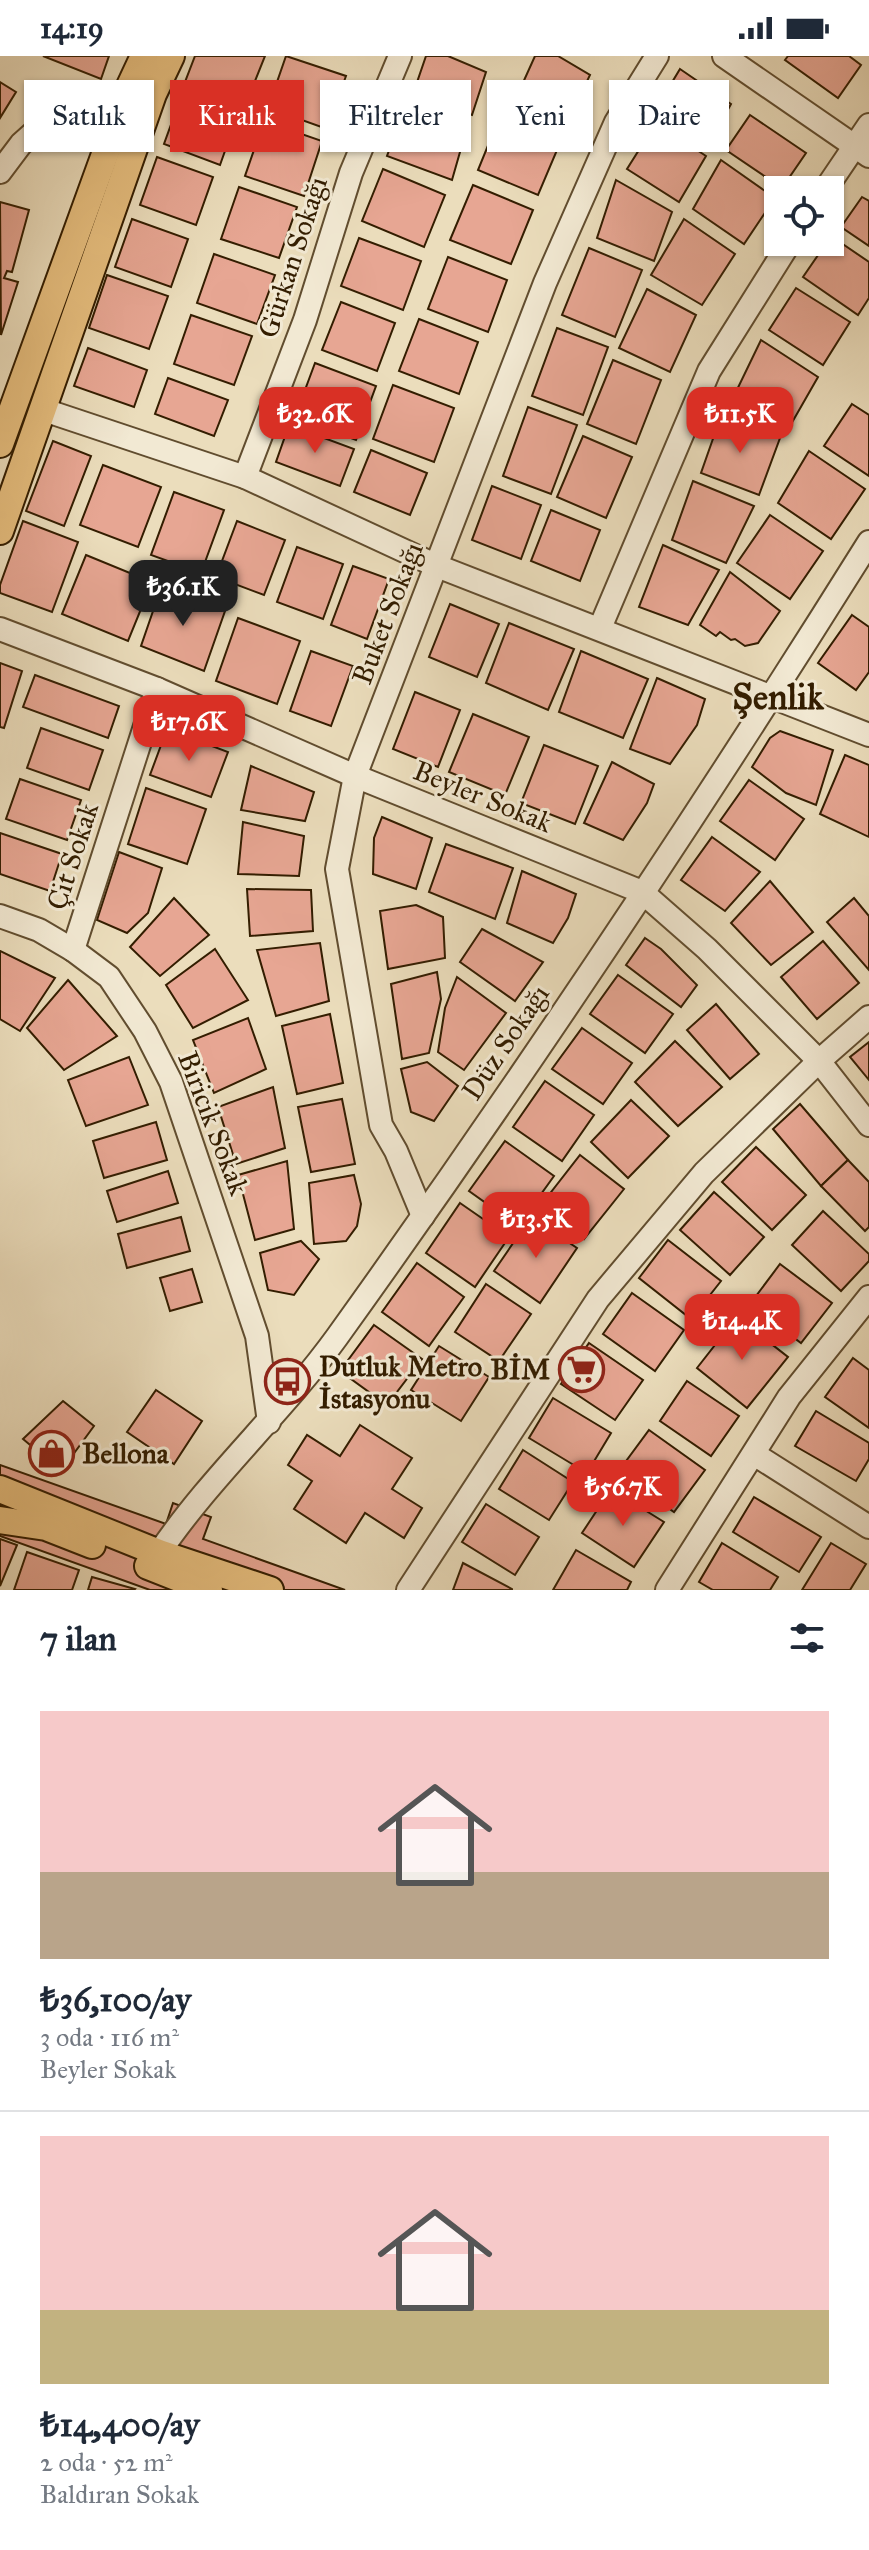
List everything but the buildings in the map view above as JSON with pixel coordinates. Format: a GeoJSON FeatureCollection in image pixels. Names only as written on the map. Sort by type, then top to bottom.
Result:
{"type":"FeatureCollection","features":[{"type":"Feature","properties":{"kind":"main road"},"geometry":{"type":"LineString","coordinates":[[0,444],[8,394],[38,344],[129,88],[144,56]]}},
{"type":"Feature","properties":{"kind":"main road"},"geometry":{"type":"LineString","coordinates":[[0,531],[153,94],[171,56]]}},
{"type":"Feature","properties":{"kind":"main road"},"geometry":{"type":"LineString","coordinates":[[0,1489],[159,1553],[270,1590]]}},
{"type":"Feature","properties":{"kind":"main road"},"geometry":{"type":"LineString","coordinates":[[0,1520],[46,1527],[209,1590]]}},
{"type":"Feature","properties":{"kind":"street","name":"Gürkan Sokağı"},"geometry":{"type":"LineString","coordinates":[[245,477],[305,320],[351,173],[400,56]]}},
{"type":"Feature","properties":{"kind":"street","name":"Buket Sokağı"},"geometry":{"type":"LineString","coordinates":[[423,1216],[396,1151],[381,1125],[337,869],[355,776],[545,283],[616,122],[657,56]]}},
{"type":"Feature","properties":{"kind":"street"},"geometry":{"type":"LineString","coordinates":[[724,56],[862,151]]}},
{"type":"Feature","properties":{"kind":"street"},"geometry":{"type":"LineString","coordinates":[[838,176],[862,151],[869,125]]}},
{"type":"Feature","properties":{"kind":"street"},"geometry":{"type":"LineString","coordinates":[[0,172],[24,141]]}},
{"type":"Feature","properties":{"kind":"street"},"geometry":{"type":"LineString","coordinates":[[600,628],[709,371],[781,256]]}},
{"type":"Feature","properties":{"kind":"street"},"geometry":{"type":"LineString","coordinates":[[44,410],[245,477],[437,566],[869,735]]}},
{"type":"Feature","properties":{"kind":"street","name":"Düz Sokağı"},"geometry":{"type":"LineString","coordinates":[[159,1553],[177,1526],[269,1422],[334,1342],[423,1216],[773,696],[869,542]]}},
{"type":"Feature","properties":{"kind":"street","name":"Beyler Sokak"},"geometry":{"type":"LineString","coordinates":[[0,629],[157,689],[355,776],[642,892],[707,949],[819,1061],[869,1125]]}},
{"type":"Feature","properties":{"kind":"street","name":"Çit Sokak"},"geometry":{"type":"LineString","coordinates":[[73,950],[157,689]]}},
{"type":"Feature","properties":{"kind":"street","name":"Biricik Sokak"},"geometry":{"type":"LineString","coordinates":[[0,916],[39,930],[109,977],[145,1031],[171,1082],[257,1336],[269,1422]]}},
{"type":"Feature","properties":{"kind":"street"},"geometry":{"type":"LineString","coordinates":[[408,1590],[598,1299],[704,1173],[869,1017]]}},
{"type":"Feature","properties":{"kind":"street"},"geometry":{"type":"LineString","coordinates":[[667,1590],[789,1397],[869,1297]]}},
{"type":"Feature","properties":{"kind":"street"},"geometry":{"type":"LineString","coordinates":[[754,1454],[869,1527]]}},
{"type":"Feature","properties":{"kind":"place","name":"BİM"},"geometry":{"type":"Point","coordinates":[581,1369]}},
{"type":"Feature","properties":{"kind":"place","name":"Dutluk Metro İstasyonu"},"geometry":{"type":"Point","coordinates":[288,1382]}},
{"type":"Feature","properties":{"kind":"place","name":"Bellona"},"geometry":{"type":"Point","coordinates":[51,1453]}},
{"type":"Feature","properties":{"kind":"district","name":"Şenlik"},"geometry":{"type":"Point","coordinates":[778,696]}}]}
